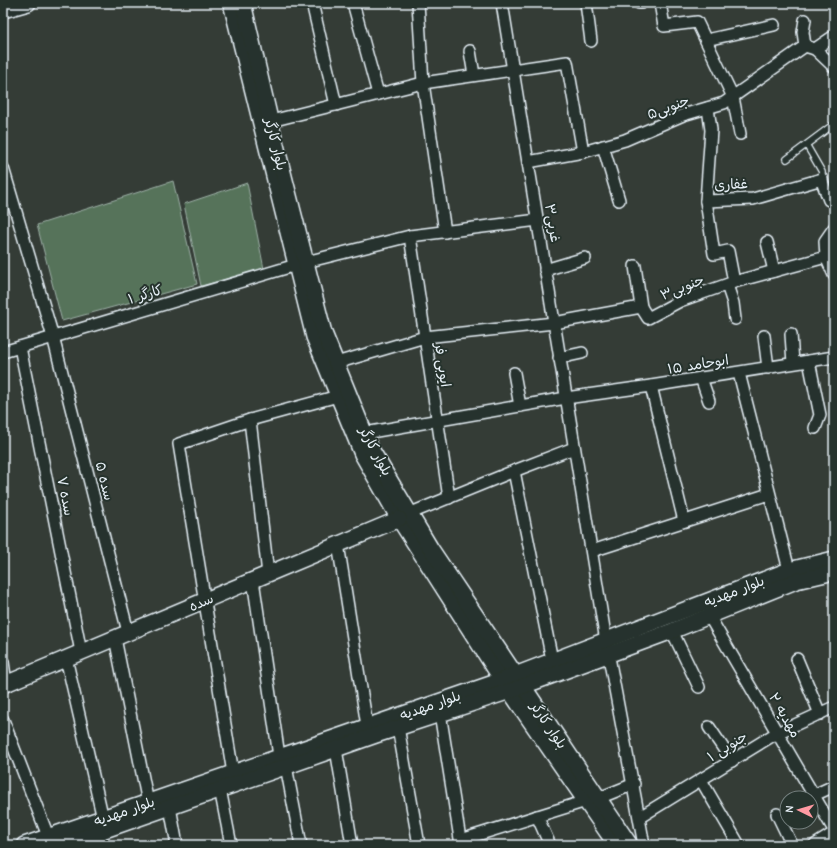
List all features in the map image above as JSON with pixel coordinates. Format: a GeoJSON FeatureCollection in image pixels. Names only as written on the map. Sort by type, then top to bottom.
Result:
{"type":"FeatureCollection","features":[{"type":"Feature","properties":{"kind":"main road"},"geometry":{"type":"LineString","coordinates":[[3,10],[28,3]]}},
{"type":"Feature","properties":{"kind":"main road","name":"بلوار کارگر"},"geometry":{"type":"LineString","coordinates":[[231,3],[301,264],[324,334],[371,449],[405,516]]}},
{"type":"Feature","properties":{"kind":"main road","name":"بلوار کارگر"},"geometry":{"type":"LineString","coordinates":[[243,3],[271,121],[301,264],[314,337],[362,454],[405,516],[512,683],[592,800],[616,845]]}},
{"type":"Feature","properties":{"kind":"main road","name":"سده"},"geometry":{"type":"LineString","coordinates":[[5,684],[405,516]]}},
{"type":"Feature","properties":{"kind":"main road","name":"بلوار مهدیه"},"geometry":{"type":"LineString","coordinates":[[62,845],[220,789],[367,726],[419,714],[512,683],[608,648],[789,570],[834,559]]}},
{"type":"Feature","properties":{"kind":"main road","name":"بلوار مهدیه"},"geometry":{"type":"LineString","coordinates":[[24,845],[48,836],[101,832],[148,803],[232,773],[336,749],[398,727],[419,714],[440,713],[512,683],[552,660],[608,648],[672,631],[796,581],[834,572]]}},
{"type":"Feature","properties":{"kind":"main road","name":"بلوار کارگر"},"geometry":{"type":"LineString","coordinates":[[592,800],[630,845]]}},
{"type":"Feature","properties":{"kind":"street"},"geometry":{"type":"LineString","coordinates":[[312,3],[336,105]]}},
{"type":"Feature","properties":{"kind":"street"},"geometry":{"type":"LineString","coordinates":[[354,3],[378,94]]}},
{"type":"Feature","properties":{"kind":"street"},"geometry":{"type":"LineString","coordinates":[[418,3],[423,83],[445,232]]}},
{"type":"Feature","properties":{"kind":"street","name":"غربی۳"},"geometry":{"type":"LineString","coordinates":[[502,3],[574,448],[608,648],[644,845]]}},
{"type":"Feature","properties":{"kind":"street"},"geometry":{"type":"LineString","coordinates":[[586,3],[590,41]]}},
{"type":"Feature","properties":{"kind":"street"},"geometry":{"type":"LineString","coordinates":[[660,3],[664,26],[697,22],[733,97],[740,134]]}},
{"type":"Feature","properties":{"kind":"street"},"geometry":{"type":"LineString","coordinates":[[805,20],[803,32],[810,47],[834,67]]}},
{"type":"Feature","properties":{"kind":"street"},"geometry":{"type":"LineString","coordinates":[[706,40],[774,25]]}},
{"type":"Feature","properties":{"kind":"street","name":"جنوبی۵"},"geometry":{"type":"LineString","coordinates":[[528,162],[583,152],[625,140],[683,115],[724,103],[810,47],[834,36]]}},
{"type":"Feature","properties":{"kind":"street"},"geometry":{"type":"LineString","coordinates":[[470,51],[474,75]]}},
{"type":"Feature","properties":{"kind":"street"},"geometry":{"type":"LineString","coordinates":[[271,121],[423,83],[567,62],[583,152]]}},
{"type":"Feature","properties":{"kind":"street","name":"غفاری"},"geometry":{"type":"LineString","coordinates":[[708,108],[711,130],[706,201],[753,199],[822,179]]}},
{"type":"Feature","properties":{"kind":"street"},"geometry":{"type":"LineString","coordinates":[[603,146],[619,200]]}},
{"type":"Feature","properties":{"kind":"street","name":"سده ۵"},"geometry":{"type":"LineString","coordinates":[[3,168],[53,337],[122,635],[148,803]]}},
{"type":"Feature","properties":{"kind":"street"},"geometry":{"type":"LineString","coordinates":[[822,179],[829,200],[834,198]]}},
{"type":"Feature","properties":{"kind":"street"},"geometry":{"type":"LineString","coordinates":[[706,201],[714,254],[728,251],[734,319]]}},
{"type":"Feature","properties":{"kind":"street","name":"کارگر ۱"},"geometry":{"type":"LineString","coordinates":[[3,352],[301,264],[410,236],[538,220]]}},
{"type":"Feature","properties":{"kind":"street"},"geometry":{"type":"LineString","coordinates":[[834,228],[825,241],[826,256],[834,275]]}},
{"type":"Feature","properties":{"kind":"street","name":"ایوبی فر"},"geometry":{"type":"LineString","coordinates":[[410,236],[436,420],[449,498]]}},
{"type":"Feature","properties":{"kind":"street"},"geometry":{"type":"LineString","coordinates":[[767,242],[774,271]]}},
{"type":"Feature","properties":{"kind":"street","name":"جنوبی۳"},"geometry":{"type":"LineString","coordinates":[[641,307],[648,318],[680,301],[731,284],[826,256]]}},
{"type":"Feature","properties":{"kind":"street"},"geometry":{"type":"LineString","coordinates":[[545,270],[585,258]]}},
{"type":"Feature","properties":{"kind":"street"},"geometry":{"type":"LineString","coordinates":[[336,363],[424,338],[554,323],[641,307],[635,266]]}},
{"type":"Feature","properties":{"kind":"street"},"geometry":{"type":"LineString","coordinates":[[791,334],[793,364]]}},
{"type":"Feature","properties":{"kind":"street"},"geometry":{"type":"LineString","coordinates":[[764,336],[768,368]]}},
{"type":"Feature","properties":{"kind":"street","name":"سده ۷"},"geometry":{"type":"LineString","coordinates":[[20,346],[81,652]]}},
{"type":"Feature","properties":{"kind":"street"},"geometry":{"type":"LineString","coordinates":[[560,358],[582,353]]}},
{"type":"Feature","properties":{"kind":"street","name":"ابوحامد ۱۵"},"geometry":{"type":"LineString","coordinates":[[365,433],[566,398],[739,373],[834,357]]}},
{"type":"Feature","properties":{"kind":"street"},"geometry":{"type":"LineString","coordinates":[[809,361],[820,415],[815,428]]}},
{"type":"Feature","properties":{"kind":"street"},"geometry":{"type":"LineString","coordinates":[[514,373],[520,406]]}},
{"type":"Feature","properties":{"kind":"street"},"geometry":{"type":"LineString","coordinates":[[739,373],[789,570]]}},
{"type":"Feature","properties":{"kind":"street"},"geometry":{"type":"LineString","coordinates":[[701,378],[709,401]]}},
{"type":"Feature","properties":{"kind":"street"},"geometry":{"type":"LineString","coordinates":[[651,386],[684,522]]}},
{"type":"Feature","properties":{"kind":"street"},"geometry":{"type":"LineString","coordinates":[[232,773],[179,444],[250,420],[338,396]]}},
{"type":"Feature","properties":{"kind":"street"},"geometry":{"type":"LineString","coordinates":[[250,420],[268,574]]}},
{"type":"Feature","properties":{"kind":"street"},"geometry":{"type":"LineString","coordinates":[[405,516],[514,470],[574,448]]}},
{"type":"Feature","properties":{"kind":"street"},"geometry":{"type":"LineString","coordinates":[[514,470],[552,660]]}},
{"type":"Feature","properties":{"kind":"street"},"geometry":{"type":"LineString","coordinates":[[592,551],[769,494]]}},
{"type":"Feature","properties":{"kind":"street"},"geometry":{"type":"LineString","coordinates":[[338,544],[367,726]]}},
{"type":"Feature","properties":{"kind":"street"},"geometry":{"type":"LineString","coordinates":[[253,580],[283,761],[301,845]]}},
{"type":"Feature","properties":{"kind":"street","name":"مهدیه ۲"},"geometry":{"type":"LineString","coordinates":[[709,616],[811,790]]}},
{"type":"Feature","properties":{"kind":"street"},"geometry":{"type":"LineString","coordinates":[[672,631],[699,687]]}},
{"type":"Feature","properties":{"kind":"street"},"geometry":{"type":"LineString","coordinates":[[66,658],[101,832]]}},
{"type":"Feature","properties":{"kind":"street"},"geometry":{"type":"LineString","coordinates":[[797,659],[820,714]]}},
{"type":"Feature","properties":{"kind":"street"},"geometry":{"type":"LineString","coordinates":[[3,662],[5,684]]}},
{"type":"Feature","properties":{"kind":"street","name":"۱ جنوبی"},"geometry":{"type":"LineString","coordinates":[[640,817],[778,733],[834,707]]}},
{"type":"Feature","properties":{"kind":"street"},"geometry":{"type":"LineString","coordinates":[[440,713],[461,843],[537,816],[592,800],[634,784]]}},
{"type":"Feature","properties":{"kind":"street"},"geometry":{"type":"LineString","coordinates":[[3,720],[48,836]]}},
{"type":"Feature","properties":{"kind":"street"},"geometry":{"type":"LineString","coordinates":[[398,727],[419,845]]}},
{"type":"Feature","properties":{"kind":"street"},"geometry":{"type":"LineString","coordinates":[[709,727],[732,761]]}},
{"type":"Feature","properties":{"kind":"street"},"geometry":{"type":"LineString","coordinates":[[336,749],[352,845]]}},
{"type":"Feature","properties":{"kind":"street"},"geometry":{"type":"LineString","coordinates":[[701,780],[739,845]]}},
{"type":"Feature","properties":{"kind":"street"},"geometry":{"type":"LineString","coordinates":[[819,794],[834,786]]}},
{"type":"Feature","properties":{"kind":"street"},"geometry":{"type":"LineString","coordinates":[[220,789],[231,845]]}},
{"type":"Feature","properties":{"kind":"street","name":"مهدیه ۲"},"geometry":{"type":"LineString","coordinates":[[819,805],[834,831]]}},
{"type":"Feature","properties":{"kind":"street"},"geometry":{"type":"LineString","coordinates":[[170,807],[177,845]]}},
{"type":"Feature","properties":{"kind":"street"},"geometry":{"type":"LineString","coordinates":[[777,814],[792,845]]}},
{"type":"Feature","properties":{"kind":"street"},"geometry":{"type":"LineString","coordinates":[[537,816],[550,845]]}},
{"type":"Feature","properties":{"kind":"street"},"geometry":{"type":"LineString","coordinates":[[815,845],[834,831]]}},
{"type":"Feature","properties":{"kind":"lane"},"geometry":{"type":"LineString","coordinates":[[787,159],[807,146],[834,124]]}},
{"type":"Feature","properties":{"kind":"lane"},"geometry":{"type":"LineString","coordinates":[[807,146],[822,172],[822,179]]}},
{"type":"Feature","properties":{"kind":"green space"},"geometry":{"type":"Polygon","coordinates":[[[173,181],[197,284],[62,321],[37,225],[173,181]]]}},
{"type":"Feature","properties":{"kind":"green space"},"geometry":{"type":"Polygon","coordinates":[[[247,183],[264,269],[201,286],[184,204],[247,183]]]}}]}
